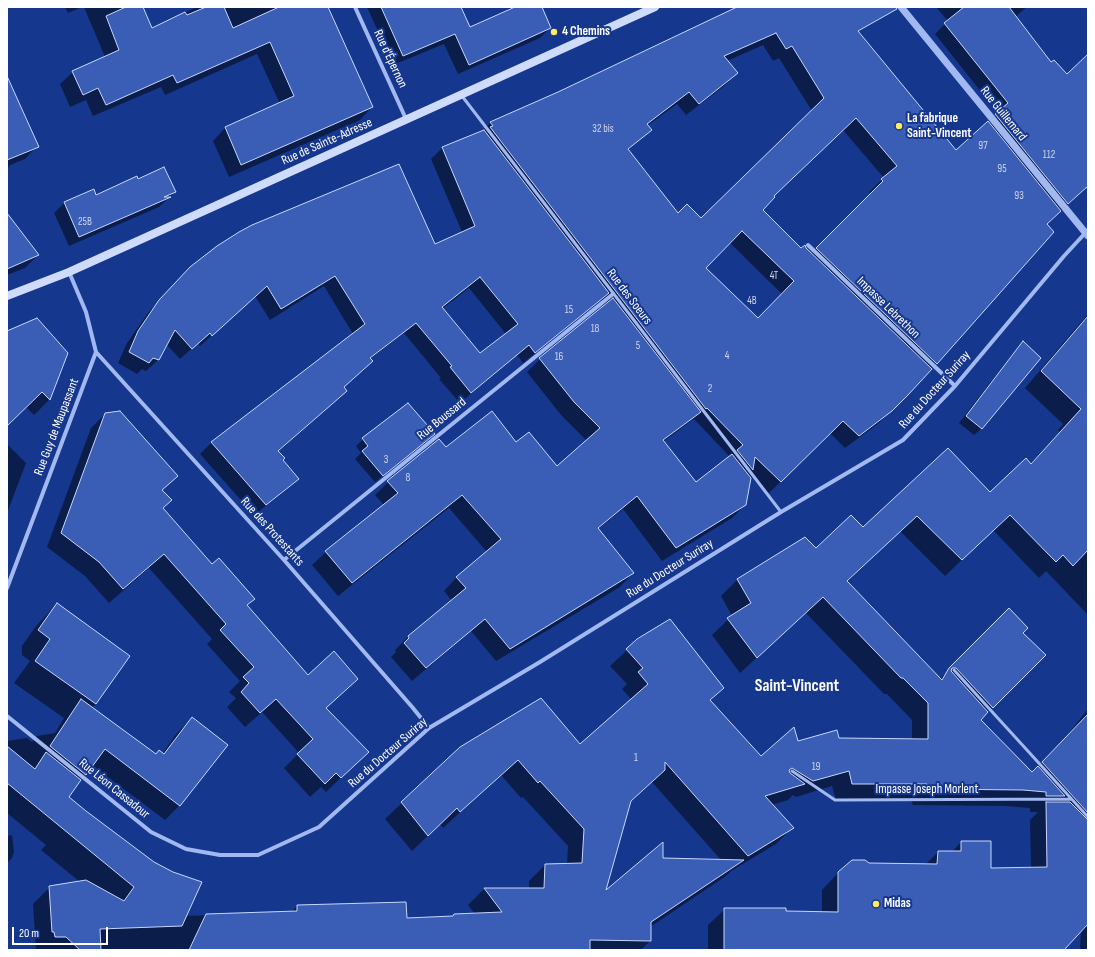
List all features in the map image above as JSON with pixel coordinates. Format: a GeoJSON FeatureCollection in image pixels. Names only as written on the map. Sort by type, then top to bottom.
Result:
{"type":"FeatureCollection","features":[{"type":"Feature","properties":{"kind":"main road","name":"Rue de Sainte-Adresse"},"geometry":{"type":"LineString","coordinates":[[7,296],[68,272],[655,7]]}},
{"type":"Feature","properties":{"kind":"street","name":"Rue d'Épernon"},"geometry":{"type":"LineString","coordinates":[[355,7],[406,120]]}},
{"type":"Feature","properties":{"kind":"street","name":"Rue Guillemard"},"geometry":{"type":"LineString","coordinates":[[901,7],[1087,233]]}},
{"type":"Feature","properties":{"kind":"street","name":"Rue du Docteur Suriray"},"geometry":{"type":"LineString","coordinates":[[220,855],[258,854],[319,827],[429,728],[540,662],[781,512],[903,440],[955,386],[1087,233]]}},
{"type":"Feature","properties":{"kind":"street","name":"Impasse Lebrethon"},"geometry":{"type":"LineString","coordinates":[[808,245],[955,386]]}},
{"type":"Feature","properties":{"kind":"street"},"geometry":{"type":"LineString","coordinates":[[68,272],[86,312],[96,352]]}},
{"type":"Feature","properties":{"kind":"street","name":"Rue Boussard"},"geometry":{"type":"LineString","coordinates":[[284,560],[613,294]]}},
{"type":"Feature","properties":{"kind":"street","name":"Rue des Protestants"},"geometry":{"type":"LineString","coordinates":[[96,352],[284,560],[429,728]]}},
{"type":"Feature","properties":{"kind":"street","name":"Rue Guy de Maupassant"},"geometry":{"type":"LineString","coordinates":[[7,588],[96,352]]}},
{"type":"Feature","properties":{"kind":"street","name":"Rue Léon Cassadour"},"geometry":{"type":"LineString","coordinates":[[7,716],[151,832],[186,850],[220,855]]}},
{"type":"Feature","properties":{"kind":"lane","name":"Rue des Soeurs"},"geometry":{"type":"LineString","coordinates":[[461,95],[781,512]]}},
{"type":"Feature","properties":{"kind":"lane"},"geometry":{"type":"LineString","coordinates":[[954,670],[1088,817]]}},
{"type":"Feature","properties":{"kind":"lane","name":"Impasse Joseph Morlent"},"geometry":{"type":"LineString","coordinates":[[792,770],[835,800],[1071,799]]}},
{"type":"Feature","properties":{"kind":"building"},"geometry":{"type":"Polygon","coordinates":[[[126,7],[143,7],[152,28],[185,12],[187,15],[206,7],[224,7],[233,28],[279,7],[328,7],[373,107],[241,165],[225,127],[294,96],[270,42],[177,83],[173,75],[106,105],[98,88],[83,95],[72,71],[119,50],[106,16],[126,7]]]}},
{"type":"Feature","properties":{"kind":"building"},"geometry":{"type":"Polygon","coordinates":[[[381,7],[461,7],[470,27],[515,7],[542,7],[551,28],[469,65],[455,34],[403,56],[381,7]]]}},
{"type":"Feature","properties":{"kind":"building"},"geometry":{"type":"Polygon","coordinates":[[[737,7],[896,7],[897,9],[858,31],[956,150],[988,121],[1061,211],[1047,224],[1054,232],[937,364],[816,248],[883,181],[881,179],[897,166],[856,118],[774,196],[775,197],[763,210],[801,248],[805,245],[806,248],[932,369],[892,411],[859,436],[843,421],[781,482],[755,457],[753,470],[737,450],[743,445],[707,408],[706,409],[490,127],[493,126],[490,122],[558,92],[737,7]],[[776,33],[724,56],[738,73],[699,104],[689,92],[647,124],[652,130],[628,149],[678,213],[687,204],[701,218],[824,98],[792,46],[786,49],[776,33]],[[742,231],[706,268],[758,318],[794,281],[742,231]]]}},
{"type":"Feature","properties":{"kind":"building"},"geometry":{"type":"Polygon","coordinates":[[[964,7],[1009,7],[1051,62],[1054,60],[1067,74],[1088,54],[1088,186],[1068,204],[995,114],[1008,103],[944,23],[964,7]]]}},
{"type":"Feature","properties":{"kind":"building"},"geometry":{"type":"Polygon","coordinates":[[[7,76],[39,147],[7,160],[7,76]]]}},
{"type":"Feature","properties":{"kind":"building"},"geometry":{"type":"Polygon","coordinates":[[[484,130],[609,293],[535,353],[529,345],[471,393],[450,367],[452,366],[416,323],[370,358],[373,361],[344,387],[347,391],[278,451],[285,458],[283,460],[299,479],[266,505],[211,442],[365,324],[335,276],[281,309],[267,286],[212,336],[210,333],[192,349],[175,330],[159,360],[153,358],[149,363],[129,352],[138,331],[159,300],[190,267],[217,246],[252,225],[399,164],[435,244],[475,226],[442,147],[484,130]],[[480,277],[442,307],[480,353],[518,324],[480,277]]]}},
{"type":"Feature","properties":{"kind":"building"},"geometry":{"type":"Polygon","coordinates":[[[164,167],[176,192],[164,197],[171,197],[79,237],[64,202],[94,189],[96,195],[137,176],[138,179],[164,167]]]}},
{"type":"Feature","properties":{"kind":"building"},"geometry":{"type":"Polygon","coordinates":[[[7,213],[39,255],[7,269],[7,213]]]}},
{"type":"Feature","properties":{"kind":"building"},"geometry":{"type":"Polygon","coordinates":[[[613,298],[701,412],[663,440],[696,482],[732,454],[751,478],[746,505],[676,548],[637,496],[598,528],[634,573],[510,649],[485,619],[426,668],[404,643],[409,638],[408,636],[466,588],[456,577],[501,539],[462,495],[352,583],[325,551],[398,493],[387,481],[439,439],[446,447],[492,411],[516,442],[529,432],[557,466],[600,428],[574,402],[539,358],[613,298]]]}},
{"type":"Feature","properties":{"kind":"building"},"geometry":{"type":"Polygon","coordinates":[[[1088,316],[1088,550],[1073,566],[1063,555],[1056,562],[1010,515],[962,560],[917,516],[847,581],[942,680],[949,668],[1009,608],[1028,628],[1023,633],[1046,655],[993,708],[956,668],[952,668],[951,671],[988,712],[981,720],[1032,772],[1038,766],[1065,796],[1046,796],[1046,792],[1023,790],[929,789],[927,784],[852,784],[849,771],[813,781],[792,768],[789,770],[790,773],[805,784],[765,796],[794,828],[748,856],[665,762],[665,770],[631,801],[606,890],[663,842],[663,858],[744,860],[651,922],[651,941],[590,940],[590,950],[189,950],[206,914],[297,911],[297,905],[406,902],[407,918],[502,912],[484,888],[544,888],[545,864],[582,863],[584,829],[540,781],[538,783],[518,760],[460,812],[457,808],[428,836],[401,802],[460,747],[541,698],[580,744],[648,684],[638,672],[643,668],[626,649],[637,639],[670,619],[724,688],[710,700],[761,756],[794,727],[798,741],[837,730],[839,738],[928,739],[928,703],[903,678],[901,678],[823,597],[757,658],[727,618],[751,603],[737,579],[805,537],[816,548],[851,515],[863,527],[948,448],[990,492],[1026,458],[1031,464],[1081,409],[1041,371],[1088,316]]]}},
{"type":"Feature","properties":{"kind":"building"},"geometry":{"type":"Polygon","coordinates":[[[37,318],[68,353],[50,400],[42,392],[7,426],[7,331],[37,318]]]}},
{"type":"Feature","properties":{"kind":"building"},"geometry":{"type":"Polygon","coordinates":[[[1023,341],[1041,358],[982,429],[966,416],[1023,341]]]}},
{"type":"Feature","properties":{"kind":"building"},"geometry":{"type":"Polygon","coordinates":[[[408,403],[435,434],[383,476],[362,451],[368,446],[362,438],[408,403]]]}},
{"type":"Feature","properties":{"kind":"building"},"geometry":{"type":"Polygon","coordinates":[[[120,411],[178,476],[162,490],[172,500],[163,508],[212,564],[219,558],[255,599],[247,605],[308,675],[334,651],[358,679],[326,708],[369,752],[341,778],[336,773],[325,784],[297,754],[313,739],[276,699],[260,713],[241,692],[249,683],[243,677],[254,667],[220,630],[226,624],[164,554],[123,589],[99,562],[61,533],[105,413],[120,411]]]}},
{"type":"Feature","properties":{"kind":"building"},"geometry":{"type":"Polygon","coordinates":[[[57,603],[130,656],[96,704],[35,661],[50,639],[38,630],[57,603]]]}},
{"type":"Feature","properties":{"kind":"building"},"geometry":{"type":"Polygon","coordinates":[[[81,699],[156,754],[159,750],[164,754],[192,717],[228,745],[180,806],[105,749],[86,775],[50,746],[81,699]]]}},
{"type":"Feature","properties":{"kind":"building"},"geometry":{"type":"Polygon","coordinates":[[[1088,714],[1088,813],[1042,762],[1088,714]]]}},
{"type":"Feature","properties":{"kind":"building"},"geometry":{"type":"Polygon","coordinates":[[[7,746],[35,769],[46,752],[81,780],[69,797],[154,862],[173,872],[202,882],[182,926],[100,929],[101,950],[80,950],[66,937],[55,937],[54,932],[52,932],[49,886],[86,880],[124,901],[134,887],[7,783],[7,746]]]}},
{"type":"Feature","properties":{"kind":"building"},"geometry":{"type":"Polygon","coordinates":[[[1046,802],[1070,802],[1088,820],[1088,924],[1064,950],[724,950],[724,908],[786,908],[786,911],[838,912],[838,872],[852,860],[865,860],[869,863],[937,864],[938,851],[961,851],[961,841],[991,841],[991,868],[1047,867],[1046,802]]]}},
{"type":"Feature","properties":{"kind":"place","name":"4 Chemins"},"geometry":{"type":"Point","coordinates":[554,32]}},
{"type":"Feature","properties":{"kind":"place","name":"La fabrique Saint-Vincent"},"geometry":{"type":"Point","coordinates":[899,126]}},
{"type":"Feature","properties":{"kind":"place","name":"Midas"},"geometry":{"type":"Point","coordinates":[876,904]}},
{"type":"Feature","properties":{"kind":"district","name":"Saint-Vincent"},"geometry":{"type":"Point","coordinates":[797,687]}}]}
